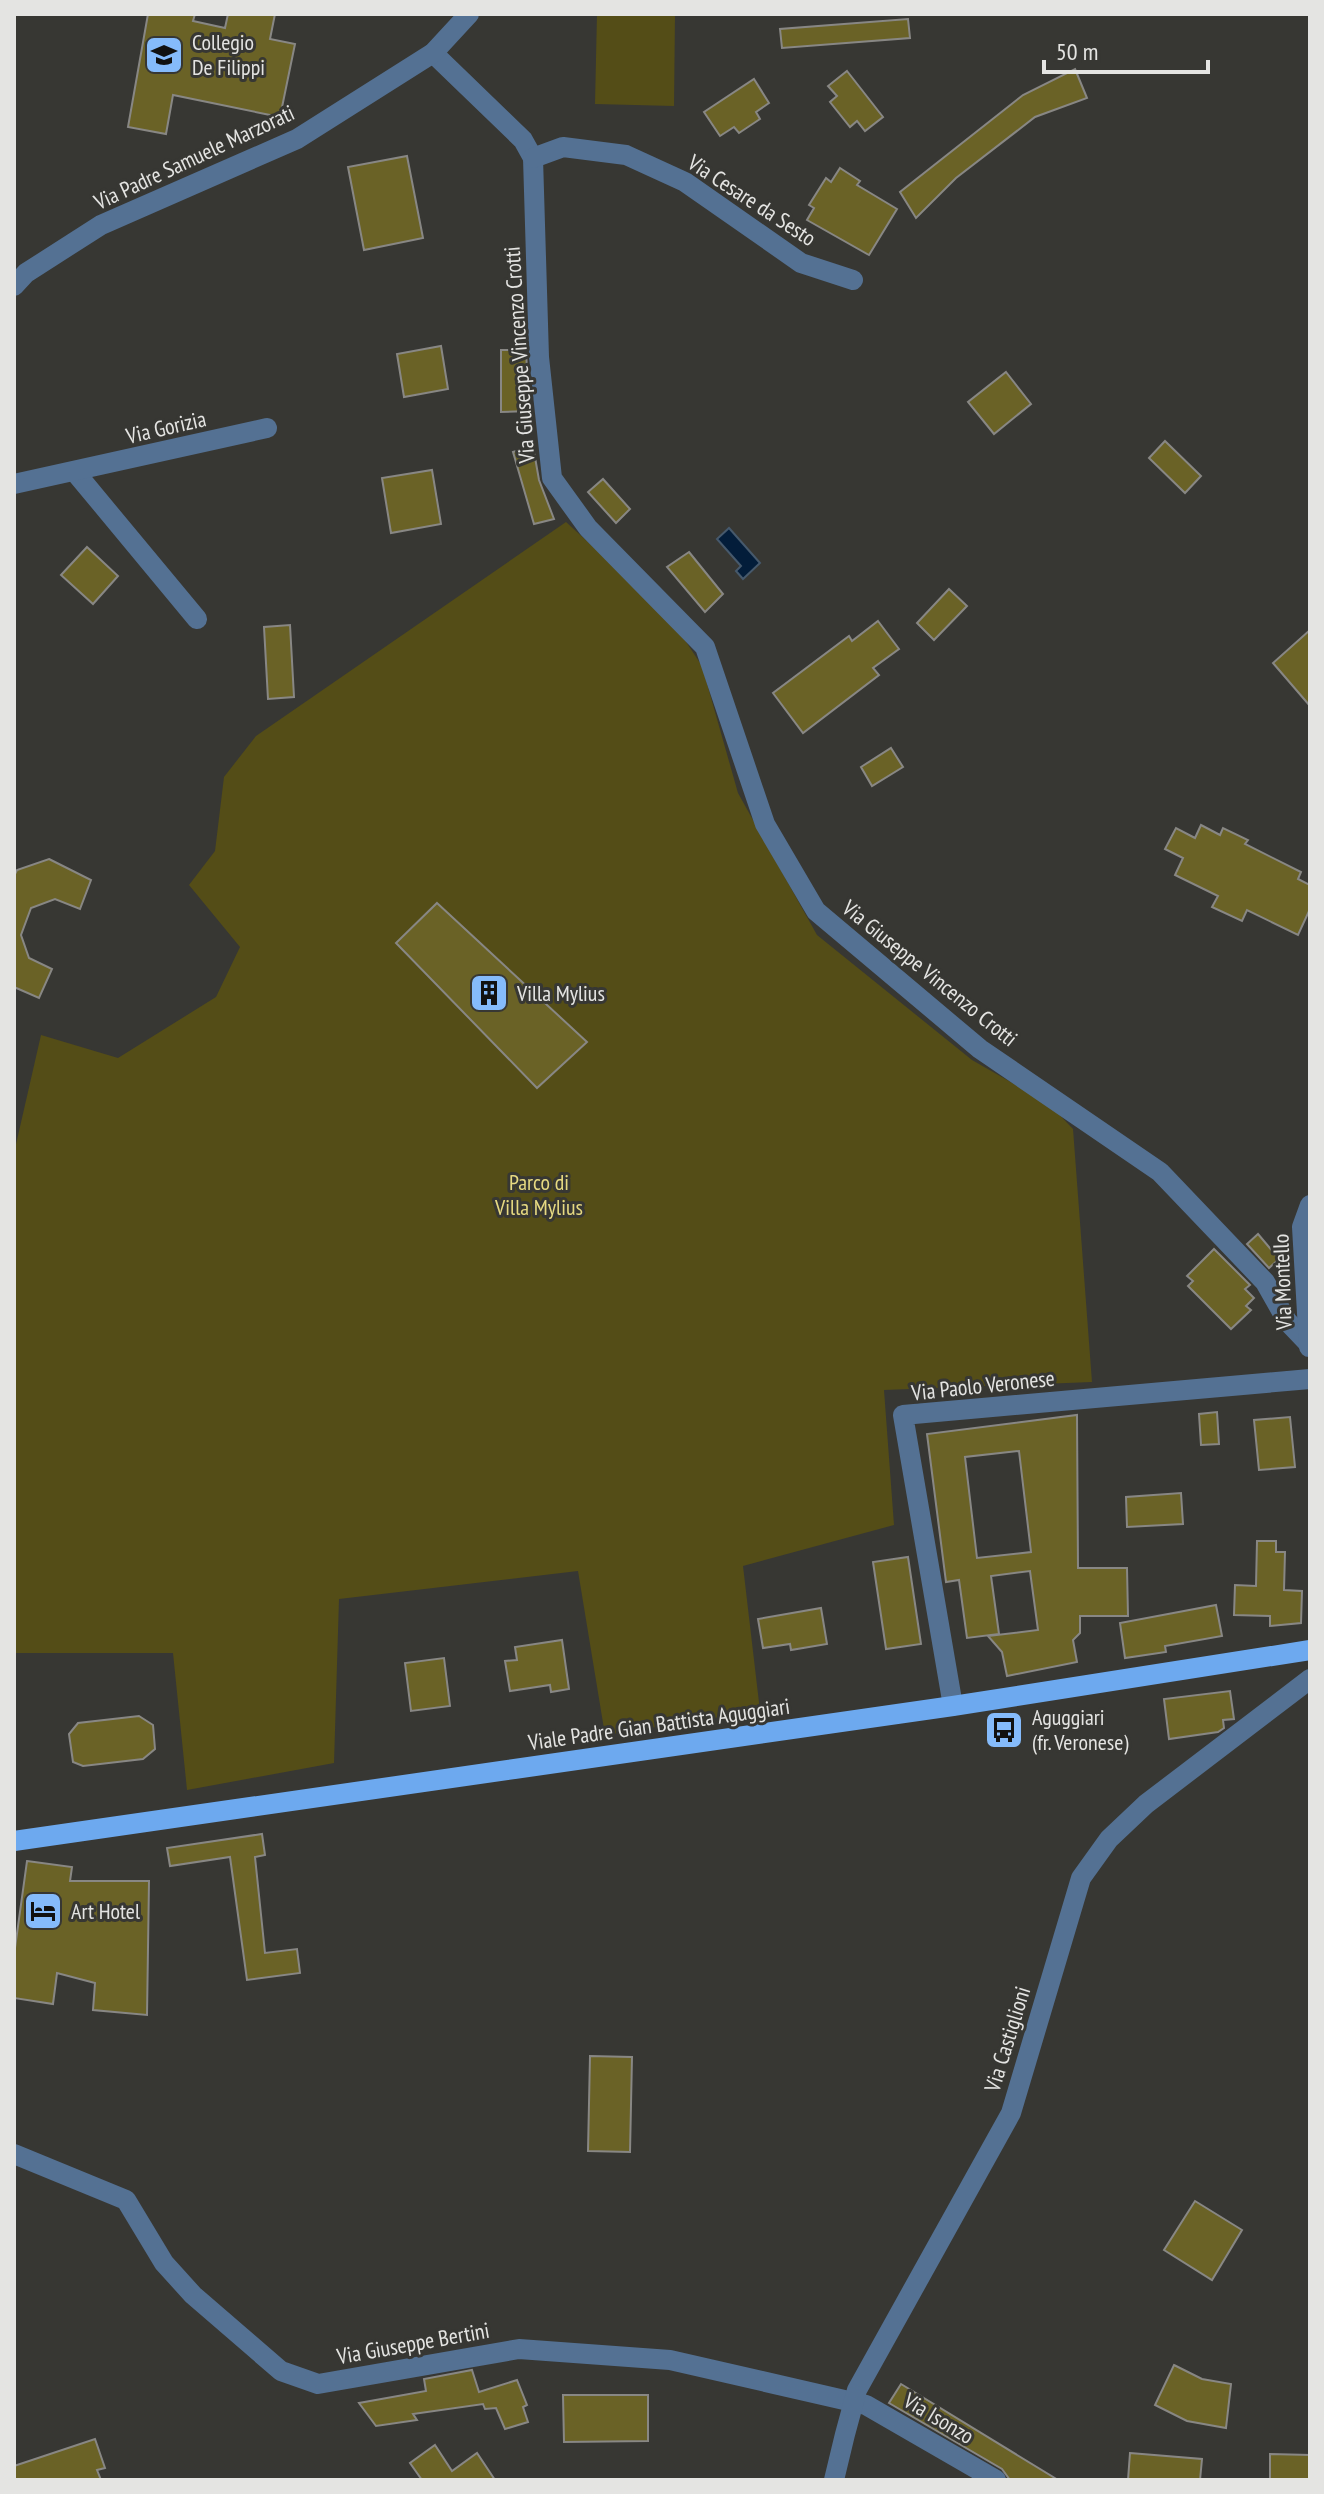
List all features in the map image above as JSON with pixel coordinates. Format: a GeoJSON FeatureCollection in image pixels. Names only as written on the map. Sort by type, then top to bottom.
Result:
{"type":"FeatureCollection","features":[{"type":"Feature","properties":{"kind":"main road","name":"Viale Padre Gian Battista Aguggiari"},"geometry":{"type":"LineString","coordinates":[[14,1841],[953,1706],[1310,1650]]}},
{"type":"Feature","properties":{"kind":"street","name":"Via Padre Samuele Marzorati"},"geometry":{"type":"LineString","coordinates":[[14,286],[26,273],[101,225],[297,139],[433,53],[469,14]]}},
{"type":"Feature","properties":{"kind":"street"},"geometry":{"type":"LineString","coordinates":[[433,53],[523,140],[533,158]]}},
{"type":"Feature","properties":{"kind":"street","name":"Via Cesare da Sesto"},"geometry":{"type":"LineString","coordinates":[[533,158],[563,147],[626,155],[685,182],[801,263],[853,280]]}},
{"type":"Feature","properties":{"kind":"street","name":"Via Giuseppe Vincenzo Crotti"},"geometry":{"type":"LineString","coordinates":[[533,158],[539,357],[552,478],[588,528],[705,647],[765,824],[816,911],[980,1049],[1160,1172],[1265,1282],[1287,1321],[1309,1351]]}},
{"type":"Feature","properties":{"kind":"street","name":"Via Gorizia"},"geometry":{"type":"LineString","coordinates":[[14,484],[267,428]]}},
{"type":"Feature","properties":{"kind":"street"},"geometry":{"type":"LineString","coordinates":[[75,472],[197,619]]}},
{"type":"Feature","properties":{"kind":"street","name":"Via Montello"},"geometry":{"type":"LineString","coordinates":[[1309,1351],[1302,1227],[1310,1205]]}},
{"type":"Feature","properties":{"kind":"street","name":"Via Paolo Veronese"},"geometry":{"type":"LineString","coordinates":[[953,1706],[903,1415],[1310,1379]]}},
{"type":"Feature","properties":{"kind":"street","name":"Via Castiglioni"},"geometry":{"type":"LineString","coordinates":[[834,2480],[847,2415],[855,2404],[857,2390],[1011,2113],[1081,1878],[1109,1839],[1146,1804],[1310,1679]]}},
{"type":"Feature","properties":{"kind":"street","name":"Via Giuseppe Bertini"},"geometry":{"type":"LineString","coordinates":[[14,2154],[126,2200],[164,2263],[193,2295],[281,2371],[318,2384],[519,2349],[670,2360],[836,2397],[855,2404]]}},
{"type":"Feature","properties":{"kind":"street","name":"Via Isonzo"},"geometry":{"type":"LineString","coordinates":[[855,2404],[890,2416],[996,2480]]}},
{"type":"Feature","properties":{"kind":"green space"},"geometry":{"type":"Polygon","coordinates":[[[597,14],[675,14],[674,106],[595,104],[597,14]]]}},
{"type":"Feature","properties":{"kind":"green space","name":"Parco di Villa Mylius"},"geometry":{"type":"Polygon","coordinates":[[[566,522],[669,616],[702,666],[738,793],[817,935],[972,1060],[1049,1104],[1073,1129],[1092,1382],[884,1390],[894,1525],[743,1566],[760,1711],[605,1735],[578,1571],[339,1599],[334,1763],[187,1790],[173,1653],[14,1653],[14,1153],[41,1035],[118,1058],[216,997],[240,947],[189,885],[215,851],[224,777],[256,736],[566,522]]]}},
{"type":"Feature","properties":{"kind":"water"},"geometry":{"type":"Polygon","coordinates":[[[729,528],[760,563],[743,579],[736,571],[741,566],[717,539],[729,528]]]}},
{"type":"Feature","properties":{"kind":"building"},"geometry":{"type":"Polygon","coordinates":[[[148,14],[195,14],[193,21],[225,28],[228,14],[275,14],[270,39],[295,44],[280,117],[173,95],[166,134],[128,127],[148,14]]]}},
{"type":"Feature","properties":{"kind":"building"},"geometry":{"type":"Polygon","coordinates":[[[908,19],[910,38],[782,48],[780,29],[908,19]]]}},
{"type":"Feature","properties":{"kind":"building"},"geometry":{"type":"Polygon","coordinates":[[[1075,69],[1087,98],[1035,117],[956,178],[916,218],[900,192],[1023,95],[1075,69]]]}},
{"type":"Feature","properties":{"kind":"building"},"geometry":{"type":"Polygon","coordinates":[[[847,71],[883,117],[865,131],[857,121],[850,127],[830,102],[837,96],[828,86],[847,71]]]}},
{"type":"Feature","properties":{"kind":"building"},"geometry":{"type":"Polygon","coordinates":[[[754,79],[769,103],[756,112],[760,119],[739,133],[734,127],[720,136],[704,112],[754,79]]]}},
{"type":"Feature","properties":{"kind":"building"},"geometry":{"type":"Polygon","coordinates":[[[407,156],[423,238],[364,250],[348,167],[407,156]]]}},
{"type":"Feature","properties":{"kind":"building"},"geometry":{"type":"Polygon","coordinates":[[[840,168],[860,181],[857,185],[897,209],[869,255],[807,220],[814,208],[809,205],[826,178],[831,182],[840,168]]]}},
{"type":"Feature","properties":{"kind":"building"},"geometry":{"type":"Polygon","coordinates":[[[441,346],[448,389],[404,397],[397,354],[441,346]]]}},
{"type":"Feature","properties":{"kind":"building"},"geometry":{"type":"Polygon","coordinates":[[[501,350],[526,350],[529,411],[501,412],[501,350]]]}},
{"type":"Feature","properties":{"kind":"building"},"geometry":{"type":"Polygon","coordinates":[[[1006,372],[1031,404],[994,434],[968,402],[1006,372]]]}},
{"type":"Feature","properties":{"kind":"building"},"geometry":{"type":"Polygon","coordinates":[[[1165,441],[1201,476],[1185,493],[1149,458],[1165,441]]]}},
{"type":"Feature","properties":{"kind":"building"},"geometry":{"type":"Polygon","coordinates":[[[533,446],[539,480],[554,519],[534,524],[513,452],[533,446]]]}},
{"type":"Feature","properties":{"kind":"building"},"geometry":{"type":"Polygon","coordinates":[[[432,470],[441,524],[391,533],[382,478],[432,470]]]}},
{"type":"Feature","properties":{"kind":"building"},"geometry":{"type":"Polygon","coordinates":[[[603,479],[630,509],[616,523],[588,492],[603,479]]]}},
{"type":"Feature","properties":{"kind":"building"},"geometry":{"type":"Polygon","coordinates":[[[87,547],[118,576],[93,604],[61,575],[87,547]]]}},
{"type":"Feature","properties":{"kind":"building"},"geometry":{"type":"Polygon","coordinates":[[[689,552],[723,594],[705,612],[667,567],[689,552]]]}},
{"type":"Feature","properties":{"kind":"building"},"geometry":{"type":"Polygon","coordinates":[[[949,589],[967,606],[934,640],[917,623],[949,589]]]}},
{"type":"Feature","properties":{"kind":"building"},"geometry":{"type":"Polygon","coordinates":[[[878,621],[899,649],[873,668],[879,675],[803,733],[773,693],[849,636],[852,641],[878,621]]]}},
{"type":"Feature","properties":{"kind":"building"},"geometry":{"type":"Polygon","coordinates":[[[290,625],[294,697],[268,699],[264,627],[290,625]]]}},
{"type":"Feature","properties":{"kind":"building"},"geometry":{"type":"Polygon","coordinates":[[[1310,630],[1310,706],[1273,663],[1310,630]]]}},
{"type":"Feature","properties":{"kind":"building"},"geometry":{"type":"Polygon","coordinates":[[[891,748],[903,767],[872,786],[861,767],[891,748]]]}},
{"type":"Feature","properties":{"kind":"building"},"geometry":{"type":"Polygon","coordinates":[[[1201,825],[1220,835],[1223,828],[1248,840],[1245,844],[1301,872],[1298,879],[1310,885],[1310,909],[1298,935],[1247,910],[1242,921],[1212,907],[1218,896],[1175,875],[1183,858],[1165,849],[1176,828],[1195,838],[1201,825]]]}},
{"type":"Feature","properties":{"kind":"building"},"geometry":{"type":"Polygon","coordinates":[[[49,859],[91,880],[80,909],[55,899],[31,908],[21,935],[29,958],[52,969],[39,998],[14,987],[14,876],[17,870],[49,859]]]}},
{"type":"Feature","properties":{"kind":"building","name":"Villa Mylius"},"geometry":{"type":"Polygon","coordinates":[[[437,903],[587,1042],[537,1088],[396,943],[437,903]]]}},
{"type":"Feature","properties":{"kind":"building"},"geometry":{"type":"Polygon","coordinates":[[[1258,1234],[1279,1259],[1269,1268],[1247,1244],[1258,1234]]]}},
{"type":"Feature","properties":{"kind":"building"},"geometry":{"type":"Polygon","coordinates":[[[1214,1249],[1250,1285],[1245,1289],[1254,1298],[1246,1306],[1251,1310],[1231,1329],[1188,1286],[1193,1281],[1187,1276],[1214,1249]]]}},
{"type":"Feature","properties":{"kind":"building"},"geometry":{"type":"Polygon","coordinates":[[[1217,1412],[1219,1444],[1201,1445],[1199,1414],[1217,1412]]]}},
{"type":"Feature","properties":{"kind":"building"},"geometry":{"type":"Polygon","coordinates":[[[1077,1415],[1078,1568],[1127,1568],[1128,1616],[1080,1616],[1080,1633],[1073,1640],[1077,1662],[1007,1676],[1002,1652],[988,1636],[1038,1630],[1030,1571],[991,1576],[999,1634],[967,1638],[959,1580],[946,1582],[927,1434],[1077,1415]],[[1019,1451],[965,1457],[977,1558],[1031,1552],[1019,1451]]]}},
{"type":"Feature","properties":{"kind":"building"},"geometry":{"type":"Polygon","coordinates":[[[1290,1417],[1295,1467],[1259,1470],[1254,1420],[1290,1417]]]}},
{"type":"Feature","properties":{"kind":"building"},"geometry":{"type":"Polygon","coordinates":[[[1181,1493],[1183,1524],[1127,1527],[1126,1497],[1181,1493]]]}},
{"type":"Feature","properties":{"kind":"building"},"geometry":{"type":"Polygon","coordinates":[[[1257,1541],[1276,1541],[1276,1552],[1285,1552],[1284,1590],[1302,1591],[1301,1623],[1270,1626],[1270,1616],[1234,1615],[1235,1585],[1256,1586],[1257,1541]]]}},
{"type":"Feature","properties":{"kind":"building"},"geometry":{"type":"Polygon","coordinates":[[[908,1557],[921,1644],[886,1649],[873,1562],[908,1557]]]}},
{"type":"Feature","properties":{"kind":"building"},"geometry":{"type":"Polygon","coordinates":[[[1216,1605],[1222,1636],[1165,1646],[1166,1652],[1125,1658],[1120,1623],[1216,1605]]]}},
{"type":"Feature","properties":{"kind":"building"},"geometry":{"type":"Polygon","coordinates":[[[821,1608],[827,1644],[791,1650],[790,1644],[763,1648],[758,1619],[821,1608]]]}},
{"type":"Feature","properties":{"kind":"building"},"geometry":{"type":"Polygon","coordinates":[[[562,1640],[569,1689],[551,1692],[550,1685],[510,1691],[505,1661],[517,1660],[515,1647],[562,1640]]]}},
{"type":"Feature","properties":{"kind":"building"},"geometry":{"type":"Polygon","coordinates":[[[444,1658],[450,1706],[411,1711],[405,1663],[444,1658]]]}},
{"type":"Feature","properties":{"kind":"building"},"geometry":{"type":"Polygon","coordinates":[[[1230,1691],[1234,1719],[1223,1720],[1224,1728],[1218,1732],[1169,1739],[1164,1699],[1230,1691]]]}},
{"type":"Feature","properties":{"kind":"building"},"geometry":{"type":"Polygon","coordinates":[[[139,1716],[153,1725],[155,1749],[143,1759],[83,1766],[73,1762],[69,1734],[78,1723],[139,1716]]]}},
{"type":"Feature","properties":{"kind":"building"},"geometry":{"type":"Polygon","coordinates":[[[262,1834],[265,1855],[255,1857],[265,1953],[297,1949],[300,1973],[247,1980],[230,1857],[170,1866],[167,1848],[262,1834]]]}},
{"type":"Feature","properties":{"kind":"building"},"geometry":{"type":"Polygon","coordinates":[[[27,1861],[72,1867],[70,1881],[149,1881],[147,2015],[93,2010],[95,1983],[57,1973],[53,2004],[14,1998],[14,1955],[27,1861]]]}},
{"type":"Feature","properties":{"kind":"building"},"geometry":{"type":"Polygon","coordinates":[[[590,2056],[632,2057],[630,2152],[588,2151],[590,2056]]]}},
{"type":"Feature","properties":{"kind":"building"},"geometry":{"type":"Polygon","coordinates":[[[1195,2201],[1242,2230],[1212,2280],[1164,2250],[1195,2201]]]}},
{"type":"Feature","properties":{"kind":"building"},"geometry":{"type":"Polygon","coordinates":[[[1174,2365],[1202,2379],[1231,2384],[1226,2428],[1187,2421],[1155,2405],[1174,2365]]]}},
{"type":"Feature","properties":{"kind":"building"},"geometry":{"type":"Polygon","coordinates":[[[472,2370],[479,2392],[517,2380],[527,2405],[523,2407],[528,2422],[505,2429],[496,2408],[485,2409],[483,2404],[413,2414],[417,2420],[376,2426],[359,2403],[426,2391],[424,2379],[472,2370]]]}},
{"type":"Feature","properties":{"kind":"building"},"geometry":{"type":"Polygon","coordinates":[[[901,2384],[1058,2480],[1010,2480],[1002,2469],[889,2403],[901,2384]]]}},
{"type":"Feature","properties":{"kind":"building"},"geometry":{"type":"Polygon","coordinates":[[[563,2395],[648,2395],[648,2441],[564,2442],[563,2395]]]}},
{"type":"Feature","properties":{"kind":"building"},"geometry":{"type":"Polygon","coordinates":[[[95,2439],[105,2468],[97,2470],[101,2480],[14,2480],[14,2466],[95,2439]]]}},
{"type":"Feature","properties":{"kind":"building"},"geometry":{"type":"Polygon","coordinates":[[[435,2445],[452,2471],[477,2453],[495,2480],[422,2480],[410,2463],[435,2445]]]}},
{"type":"Feature","properties":{"kind":"building"},"geometry":{"type":"Polygon","coordinates":[[[1130,2453],[1202,2459],[1200,2480],[1128,2480],[1130,2453]]]}},
{"type":"Feature","properties":{"kind":"building"},"geometry":{"type":"Polygon","coordinates":[[[1270,2454],[1310,2455],[1310,2480],[1270,2480],[1270,2454]]]}},
{"type":"Feature","properties":{"kind":"place","name":"Collegio De Filippi"},"geometry":{"type":"Point","coordinates":[164,55]}},
{"type":"Feature","properties":{"kind":"place","name":"Villa Mylius"},"geometry":{"type":"Point","coordinates":[489,993]}},
{"type":"Feature","properties":{"kind":"place","name":"Aguggiari (fr. Veronese)"},"geometry":{"type":"Point","coordinates":[1004,1730]}},
{"type":"Feature","properties":{"kind":"place","name":"Art Hotel"},"geometry":{"type":"Point","coordinates":[43,1911]}}]}
